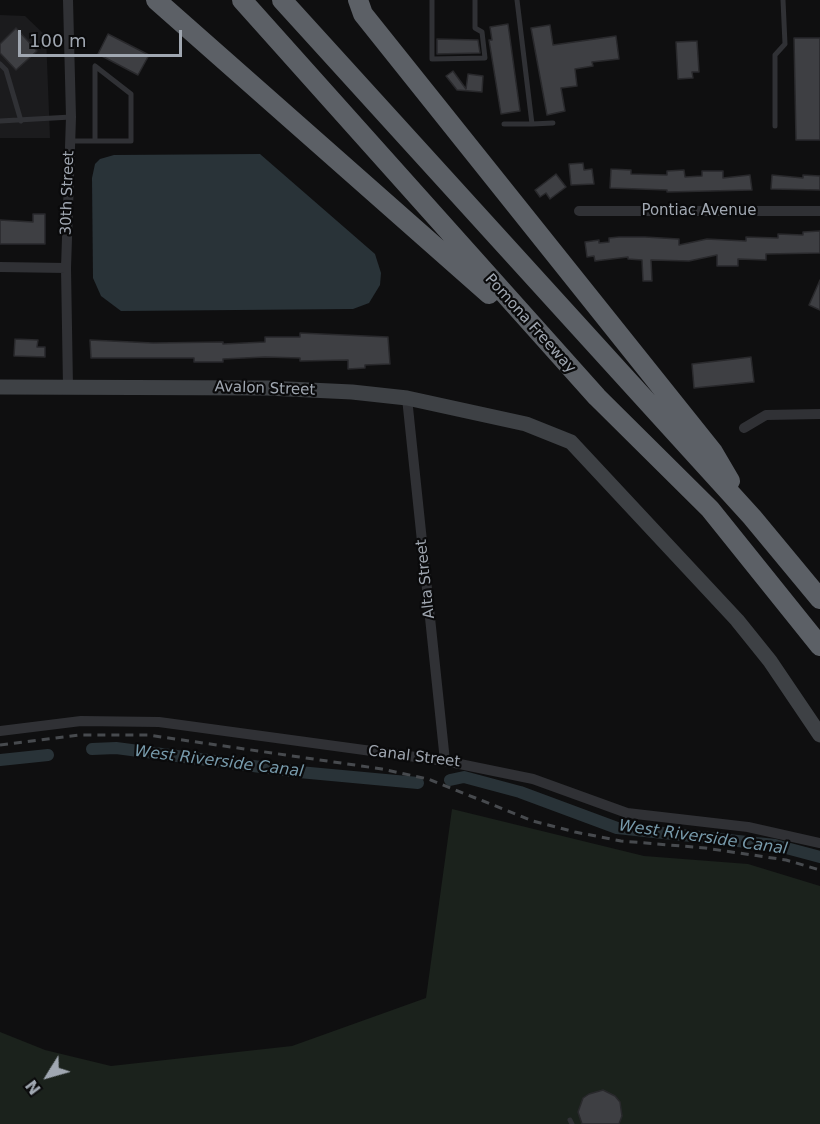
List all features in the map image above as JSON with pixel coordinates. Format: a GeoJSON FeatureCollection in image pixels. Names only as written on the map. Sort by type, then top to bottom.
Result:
{"type":"FeatureCollection","features":[{"type":"Feature","properties":{"kind":"highway"},"geometry":{"type":"LineString","coordinates":[[156,0],[476,282],[597,397]]}},
{"type":"Feature","properties":{"kind":"highway","name":"Pomona Freeway"},"geometry":{"type":"LineString","coordinates":[[242,0],[597,397],[710,509],[820,646]]}},
{"type":"Feature","properties":{"kind":"highway"},"geometry":{"type":"LineString","coordinates":[[282,0],[752,517],[820,599]]}},
{"type":"Feature","properties":{"kind":"highway"},"geometry":{"type":"LineString","coordinates":[[358,0],[362,12],[713,452],[752,517]]}},
{"type":"Feature","properties":{"kind":"street","name":"30th Street"},"geometry":{"type":"LineString","coordinates":[[68,0],[71,117],[66,268],[68,387]]}},
{"type":"Feature","properties":{"kind":"street","name":"Pontiac Avenue"},"geometry":{"type":"LineString","coordinates":[[579,211],[820,212]]}},
{"type":"Feature","properties":{"kind":"street"},"geometry":{"type":"LineString","coordinates":[[0,267],[66,268]]}},
{"type":"Feature","properties":{"kind":"street","name":"Avalon Street"},"geometry":{"type":"LineString","coordinates":[[0,387],[267,388],[407,398],[526,424],[571,442],[737,620],[770,661],[820,735]]}},
{"type":"Feature","properties":{"kind":"street","name":"Alta Street"},"geometry":{"type":"LineString","coordinates":[[407,398],[445,760]]}},
{"type":"Feature","properties":{"kind":"street"},"geometry":{"type":"LineString","coordinates":[[744,428],[766,415],[820,414]]}},
{"type":"Feature","properties":{"kind":"street","name":"Canal Street"},"geometry":{"type":"LineString","coordinates":[[0,731],[81,721],[141,721],[445,760],[503,770],[627,813],[748,827],[820,843]]}},
{"type":"Feature","properties":{"kind":"lane"},"geometry":{"type":"LineString","coordinates":[[432,0],[432,59],[485,58],[482,32],[475,28],[475,0]]}},
{"type":"Feature","properties":{"kind":"lane"},"geometry":{"type":"LineString","coordinates":[[517,0],[532,124]]}},
{"type":"Feature","properties":{"kind":"lane"},"geometry":{"type":"LineString","coordinates":[[776,126],[775,55],[785,44],[783,0]]}},
{"type":"Feature","properties":{"kind":"lane"},"geometry":{"type":"LineString","coordinates":[[0,64],[6,70],[21,121]]}},
{"type":"Feature","properties":{"kind":"lane"},"geometry":{"type":"LineString","coordinates":[[70,141],[95,141],[131,141],[131,94],[95,66],[95,141]]}},
{"type":"Feature","properties":{"kind":"lane"},"geometry":{"type":"LineString","coordinates":[[0,121],[71,117]]}},
{"type":"Feature","properties":{"kind":"lane"},"geometry":{"type":"LineString","coordinates":[[504,124],[553,123]]}},
{"type":"Feature","properties":{"kind":"shaded area"},"geometry":{"type":"Polygon","coordinates":[[[0,15],[25,16],[46,36],[50,138],[0,138],[0,15]]]}},
{"type":"Feature","properties":{"kind":"shaded area"},"geometry":{"type":"Polygon","coordinates":[[[260,154],[375,254],[381,273],[380,285],[369,303],[353,309],[121,311],[101,296],[93,278],[92,178],[95,164],[100,159],[114,155],[260,154]]]}},
{"type":"Feature","properties":{"kind":"shaded area"},"geometry":{"type":"Polygon","coordinates":[[[452,809],[644,856],[748,864],[820,886],[820,1124],[0,1124],[0,1032],[45,1050],[111,1066],[292,1046],[426,998],[452,809]]]}},
{"type":"Feature","properties":{"kind":"building"},"geometry":{"type":"Polygon","coordinates":[[[508,24],[520,111],[501,114],[489,40],[492,40],[490,27],[508,24]]]}},
{"type":"Feature","properties":{"kind":"building"},"geometry":{"type":"Polygon","coordinates":[[[550,25],[553,45],[616,36],[619,59],[592,62],[593,66],[575,69],[577,86],[561,88],[565,111],[547,115],[531,28],[550,25]]]}},
{"type":"Feature","properties":{"kind":"building"},"geometry":{"type":"Polygon","coordinates":[[[16,28],[37,51],[16,70],[0,53],[0,44],[16,28]]]}},
{"type":"Feature","properties":{"kind":"building"},"geometry":{"type":"Polygon","coordinates":[[[108,34],[149,55],[138,75],[98,54],[108,34]]]}},
{"type":"Feature","properties":{"kind":"building"},"geometry":{"type":"Polygon","coordinates":[[[794,38],[820,38],[820,140],[796,140],[794,38]]]}},
{"type":"Feature","properties":{"kind":"building"},"geometry":{"type":"Polygon","coordinates":[[[437,39],[478,40],[480,53],[437,54],[437,39]]]}},
{"type":"Feature","properties":{"kind":"building"},"geometry":{"type":"Polygon","coordinates":[[[697,41],[699,72],[692,72],[693,78],[678,79],[676,42],[697,41]]]}},
{"type":"Feature","properties":{"kind":"building"},"geometry":{"type":"Polygon","coordinates":[[[453,71],[466,89],[468,74],[483,76],[482,92],[457,90],[446,76],[453,71]]]}},
{"type":"Feature","properties":{"kind":"building"},"geometry":{"type":"Polygon","coordinates":[[[583,163],[584,170],[592,169],[594,184],[571,185],[569,164],[583,163]]]}},
{"type":"Feature","properties":{"kind":"building"},"geometry":{"type":"Polygon","coordinates":[[[611,169],[631,170],[631,174],[667,175],[667,171],[684,170],[685,177],[702,176],[702,171],[723,171],[723,178],[750,175],[752,190],[667,192],[667,190],[610,188],[611,169]]]}},
{"type":"Feature","properties":{"kind":"building"},"geometry":{"type":"Polygon","coordinates":[[[556,174],[566,187],[550,199],[546,193],[540,197],[535,190],[556,174]]]}},
{"type":"Feature","properties":{"kind":"building"},"geometry":{"type":"Polygon","coordinates":[[[772,175],[803,178],[803,175],[820,176],[820,190],[771,189],[772,175]]]}},
{"type":"Feature","properties":{"kind":"building"},"geometry":{"type":"Polygon","coordinates":[[[33,214],[45,214],[45,244],[0,244],[0,220],[33,222],[33,214]]]}},
{"type":"Feature","properties":{"kind":"building"},"geometry":{"type":"Polygon","coordinates":[[[820,231],[820,253],[766,254],[766,260],[738,259],[738,266],[717,266],[717,255],[689,261],[651,260],[652,281],[643,281],[642,260],[628,259],[628,257],[595,261],[594,256],[587,257],[585,242],[599,240],[599,243],[609,242],[609,238],[619,237],[645,237],[679,239],[679,245],[707,239],[746,241],[746,237],[778,238],[778,234],[803,235],[803,232],[820,231]]]}},
{"type":"Feature","properties":{"kind":"building"},"geometry":{"type":"Polygon","coordinates":[[[820,280],[820,310],[809,305],[820,280]]]}},
{"type":"Feature","properties":{"kind":"building"},"geometry":{"type":"Polygon","coordinates":[[[300,333],[388,337],[390,364],[365,365],[365,368],[348,369],[348,360],[300,361],[300,358],[265,357],[223,359],[223,362],[194,362],[194,358],[91,358],[90,340],[153,343],[223,342],[223,344],[265,342],[265,337],[300,337],[300,333]]]}},
{"type":"Feature","properties":{"kind":"building"},"geometry":{"type":"Polygon","coordinates":[[[15,339],[38,340],[37,347],[45,347],[45,357],[14,356],[15,339]]]}},
{"type":"Feature","properties":{"kind":"building"},"geometry":{"type":"Polygon","coordinates":[[[751,357],[754,382],[694,388],[692,364],[751,357]]]}},
{"type":"Feature","properties":{"kind":"building"},"geometry":{"type":"Polygon","coordinates":[[[603,1090],[615,1096],[620,1102],[622,1116],[619,1124],[582,1124],[578,1112],[583,1098],[603,1090]]]}},
{"type":"Feature","properties":{"kind":"waterway","name":"West Riverside Canal"},"geometry":{"type":"LineString","coordinates":[[92,749],[116,748],[299,772],[418,783]]}},
{"type":"Feature","properties":{"kind":"waterway","name":"West Riverside Canal"},"geometry":{"type":"LineString","coordinates":[[0,760],[48,755]]}},
{"type":"Feature","properties":{"kind":"waterway","name":"West Riverside Canal"},"geometry":{"type":"LineString","coordinates":[[450,780],[464,777],[520,792],[617,828],[775,845],[820,857]]}},
{"type":"Feature","properties":{"kind":"railway"},"geometry":{"type":"LineString","coordinates":[[0,745],[79,735],[148,735],[382,769],[428,779],[533,821],[575,832],[621,841],[705,848],[786,860],[820,870]]}}]}
